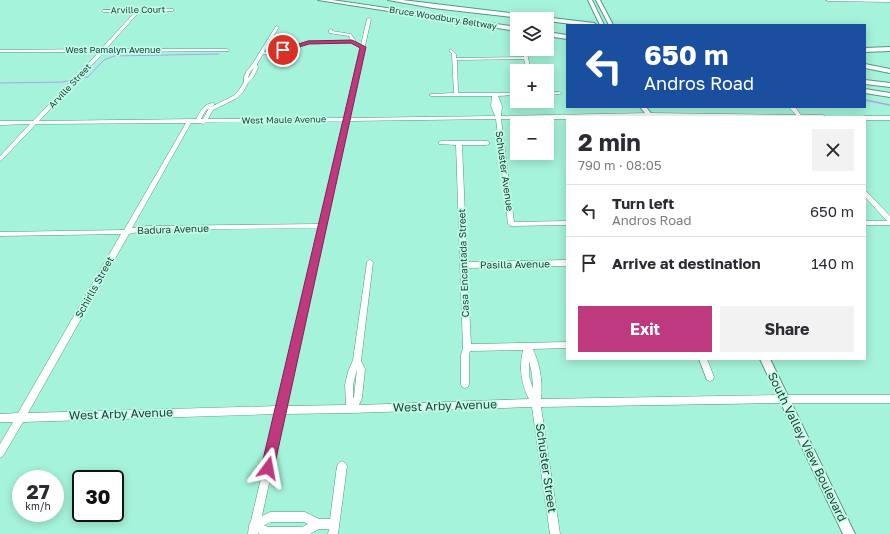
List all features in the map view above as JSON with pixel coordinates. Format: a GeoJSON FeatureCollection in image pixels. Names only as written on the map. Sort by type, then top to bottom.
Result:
{"type":"FeatureCollection","features":[{"type":"Feature","properties":{"kind":"highway","name":"Bruce Woodbury Beltway"},"geometry":{"type":"LineString","coordinates":[[321,0],[510,28]]}},
{"type":"Feature","properties":{"kind":"highway","name":"Bruce Woodbury Beltway"},"geometry":{"type":"LineString","coordinates":[[363,0],[510,22]]}},
{"type":"Feature","properties":{"kind":"highway"},"geometry":{"type":"LineString","coordinates":[[392,0],[510,18]]}},
{"type":"Feature","properties":{"kind":"highway"},"geometry":{"type":"LineString","coordinates":[[427,6],[585,24]]}},
{"type":"Feature","properties":{"kind":"highway"},"geometry":{"type":"LineString","coordinates":[[554,24],[566,26]]}},
{"type":"Feature","properties":{"kind":"highway"},"geometry":{"type":"LineString","coordinates":[[554,29],[566,31]]}},
{"type":"Feature","properties":{"kind":"highway"},"geometry":{"type":"LineString","coordinates":[[554,35],[566,37]]}},
{"type":"Feature","properties":{"kind":"highway"},"geometry":{"type":"LineString","coordinates":[[866,51],[890,51]]}},
{"type":"Feature","properties":{"kind":"highway"},"geometry":{"type":"LineString","coordinates":[[866,66],[890,71]]}},
{"type":"Feature","properties":{"kind":"highway"},"geometry":{"type":"LineString","coordinates":[[866,76],[890,79]]}},
{"type":"Feature","properties":{"kind":"highway"},"geometry":{"type":"LineString","coordinates":[[866,82],[890,86]]}},
{"type":"Feature","properties":{"kind":"highway"},"geometry":{"type":"LineString","coordinates":[[866,90],[890,95]]}},
{"type":"Feature","properties":{"kind":"main road"},"geometry":{"type":"LineString","coordinates":[[590,0],[602,24]]}},
{"type":"Feature","properties":{"kind":"main road"},"geometry":{"type":"LineString","coordinates":[[598,0],[610,24]]}},
{"type":"Feature","properties":{"kind":"main road"},"geometry":{"type":"LineString","coordinates":[[644,108],[650,116]]}},
{"type":"Feature","properties":{"kind":"main road","name":"South Valley View Boulevard"},"geometry":{"type":"LineString","coordinates":[[765,360],[849,534]]}},
{"type":"Feature","properties":{"kind":"street"},"geometry":{"type":"LineString","coordinates":[[828,0],[890,1]]}},
{"type":"Feature","properties":{"kind":"street","name":"Arville Court"},"geometry":{"type":"LineString","coordinates":[[104,11],[172,10]]}},
{"type":"Feature","properties":{"kind":"street","name":"Arville Street"},"geometry":{"type":"LineString","coordinates":[[0,159],[138,11]]}},
{"type":"Feature","properties":{"kind":"street"},"geometry":{"type":"LineString","coordinates":[[254,530],[369,19]]}},
{"type":"Feature","properties":{"kind":"street"},"geometry":{"type":"LineString","coordinates":[[204,122],[211,109],[238,94],[246,82],[251,78],[256,68],[255,64],[277,27]]}},
{"type":"Feature","properties":{"kind":"street"},"geometry":{"type":"LineString","coordinates":[[331,30],[330,32],[350,35],[355,43]]}},
{"type":"Feature","properties":{"kind":"street"},"geometry":{"type":"LineString","coordinates":[[261,53],[279,52],[316,38]]}},
{"type":"Feature","properties":{"kind":"street"},"geometry":{"type":"LineString","coordinates":[[304,43],[349,42],[363,47]]}},
{"type":"Feature","properties":{"kind":"street","name":"West Pamalyn Avenue"},"geometry":{"type":"LineString","coordinates":[[0,51],[227,50]]}},
{"type":"Feature","properties":{"kind":"street"},"geometry":{"type":"LineString","coordinates":[[451,50],[454,52],[456,94]]}},
{"type":"Feature","properties":{"kind":"street"},"geometry":{"type":"LineString","coordinates":[[454,58],[526,58],[527,64]]}},
{"type":"Feature","properties":{"kind":"street"},"geometry":{"type":"LineString","coordinates":[[554,93],[559,93]]}},
{"type":"Feature","properties":{"kind":"street","name":"Schuster Avenue"},"geometry":{"type":"LineString","coordinates":[[495,94],[492,99],[494,111],[498,118],[512,224],[566,223]]}},
{"type":"Feature","properties":{"kind":"street"},"geometry":{"type":"LineString","coordinates":[[431,95],[510,94]]}},
{"type":"Feature","properties":{"kind":"street"},"geometry":{"type":"LineString","coordinates":[[197,122],[203,111],[208,107],[226,101]]}},
{"type":"Feature","properties":{"kind":"street"},"geometry":{"type":"LineString","coordinates":[[793,108],[799,116]]}},
{"type":"Feature","properties":{"kind":"street","name":"West Maule Avenue"},"geometry":{"type":"LineString","coordinates":[[0,124],[566,117]]}},
{"type":"Feature","properties":{"kind":"street"},"geometry":{"type":"LineString","coordinates":[[866,118],[890,118]]}},
{"type":"Feature","properties":{"kind":"street","name":"Schirlls Street"},"geometry":{"type":"LineString","coordinates":[[0,453],[189,122]]}},
{"type":"Feature","properties":{"kind":"street"},"geometry":{"type":"LineString","coordinates":[[441,143],[487,142]]}},
{"type":"Feature","properties":{"kind":"street","name":"Casa Encantada Street"},"geometry":{"type":"LineString","coordinates":[[459,143],[467,348],[465,356],[465,384]]}},
{"type":"Feature","properties":{"kind":"street"},"geometry":{"type":"LineString","coordinates":[[866,194],[890,222]]}},
{"type":"Feature","properties":{"kind":"street"},"geometry":{"type":"LineString","coordinates":[[866,223],[890,222]]}},
{"type":"Feature","properties":{"kind":"street","name":"Badura Avenue"},"geometry":{"type":"LineString","coordinates":[[0,234],[125,232],[147,228],[322,226]]}},
{"type":"Feature","properties":{"kind":"street"},"geometry":{"type":"LineString","coordinates":[[351,409],[358,398],[361,369],[357,361],[370,262]]}},
{"type":"Feature","properties":{"kind":"street","name":"Pasilla Avenue"},"geometry":{"type":"LineString","coordinates":[[464,265],[566,263]]}},
{"type":"Feature","properties":{"kind":"street","name":"Schuster Street"},"geometry":{"type":"LineString","coordinates":[[528,346],[524,361],[528,391],[536,403],[555,534]]}},
{"type":"Feature","properties":{"kind":"street"},"geometry":{"type":"LineString","coordinates":[[467,348],[566,346]]}},
{"type":"Feature","properties":{"kind":"street"},"geometry":{"type":"LineString","coordinates":[[703,360],[710,377]]}},
{"type":"Feature","properties":{"kind":"street","name":"West Arby Avenue"},"geometry":{"type":"LineString","coordinates":[[0,418],[536,403],[890,399]]}},
{"type":"Feature","properties":{"kind":"street"},"geometry":{"type":"LineString","coordinates":[[254,530],[270,517],[305,517],[318,524],[333,529],[342,466]]}},
{"type":"Feature","properties":{"kind":"street"},"geometry":{"type":"LineString","coordinates":[[254,530],[267,532],[303,532],[318,524]]}},
{"type":"Feature","properties":{"kind":"waterway"},"geometry":{"type":"LineString","coordinates":[[79,78],[88,77],[104,60],[114,56],[219,54]]}},
{"type":"Feature","properties":{"kind":"waterway"},"geometry":{"type":"LineString","coordinates":[[0,83],[63,82],[74,79]]}},
{"type":"Feature","properties":{"kind":"waterway"},"geometry":{"type":"LineString","coordinates":[[866,100],[890,105]]}},
{"type":"Feature","properties":{"kind":"route"},"geometry":{"type":"LineString","coordinates":[[268,468],[363,47],[352,42],[308,42],[283,50]]}}]}
